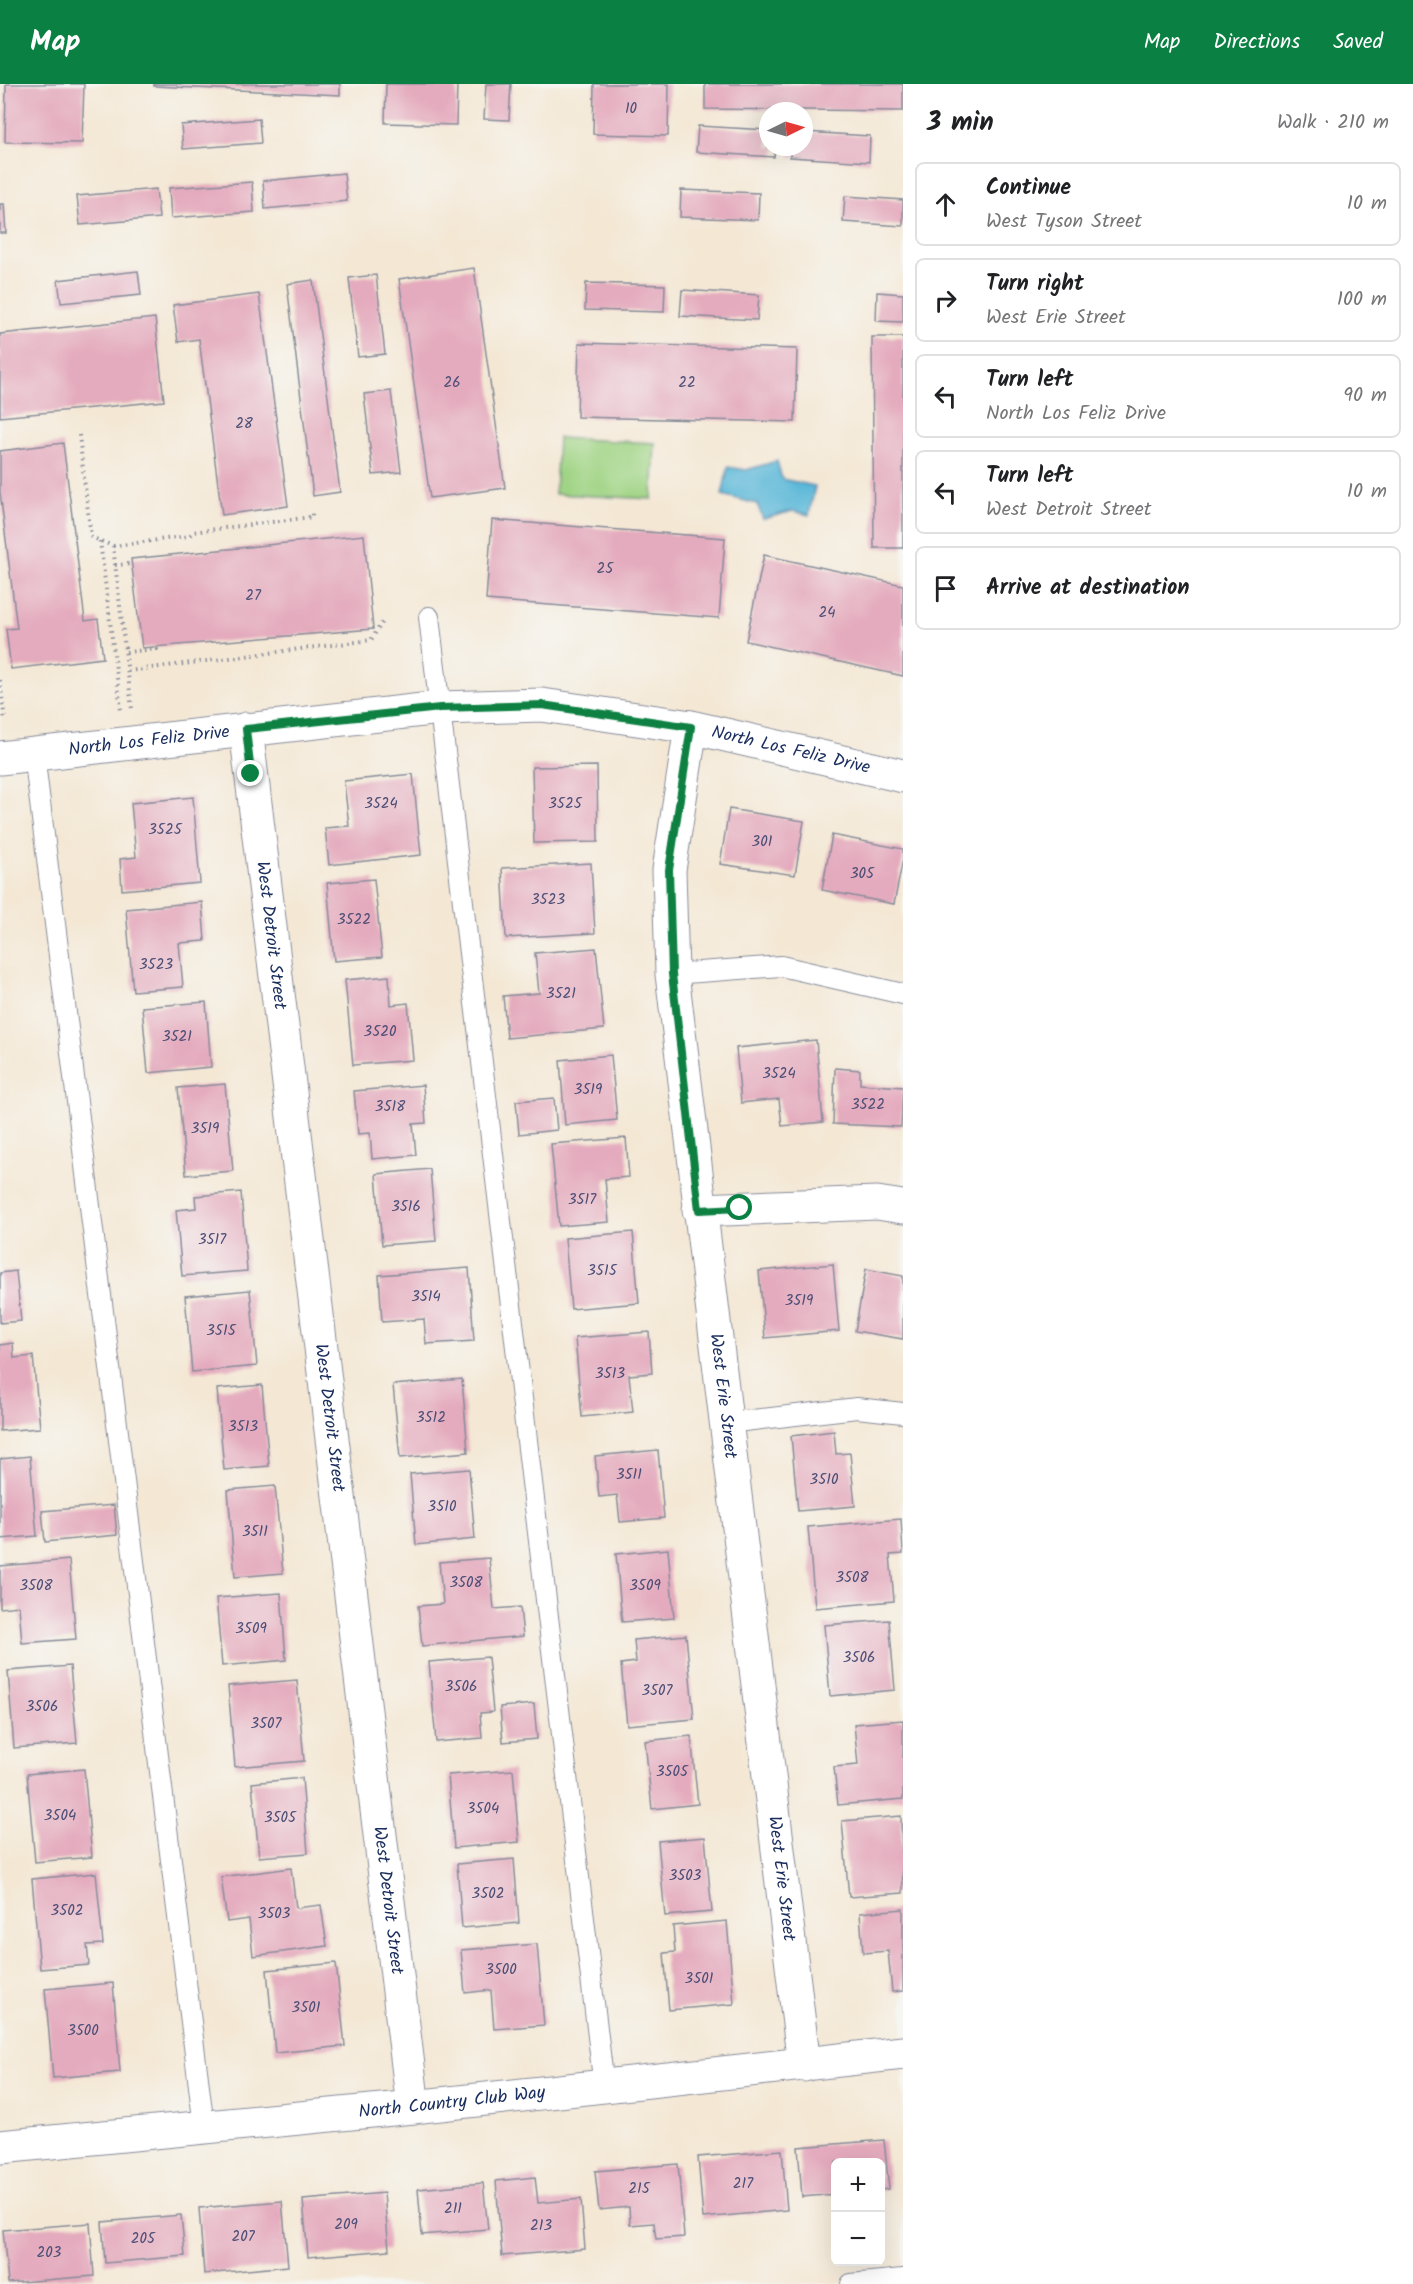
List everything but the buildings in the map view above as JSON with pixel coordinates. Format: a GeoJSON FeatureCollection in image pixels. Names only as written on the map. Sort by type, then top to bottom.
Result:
{"type":"FeatureCollection","features":[{"type":"Feature","properties":{"kind":"street","name":"North Los Feliz Drive"},"geometry":{"type":"LineString","coordinates":[[0,758],[440,708],[542,705],[691,727],[903,776]]}},
{"type":"Feature","properties":{"kind":"street","name":"West Erie Street"},"geometry":{"type":"LineString","coordinates":[[691,727],[669,870],[672,974],[804,2065]]}},
{"type":"Feature","properties":{"kind":"street","name":"West Detroit Street"},"geometry":{"type":"LineString","coordinates":[[246,729],[413,2107]]}},
{"type":"Feature","properties":{"kind":"street"},"geometry":{"type":"LineString","coordinates":[[699,1210],[877,1203],[903,1207]]}},
{"type":"Feature","properties":{"kind":"street","name":"North Country Club Way"},"geometry":{"type":"LineString","coordinates":[[0,2147],[413,2107],[903,2053]]}},
{"type":"Feature","properties":{"kind":"lane"},"geometry":{"type":"LineString","coordinates":[[429,617],[604,2087]]}},
{"type":"Feature","properties":{"kind":"lane"},"geometry":{"type":"LineString","coordinates":[[34,754],[204,2127]]}},
{"type":"Feature","properties":{"kind":"lane"},"geometry":{"type":"LineString","coordinates":[[672,974],[781,966],[903,994]]}},
{"type":"Feature","properties":{"kind":"lane"},"geometry":{"type":"LineString","coordinates":[[727,1423],[857,1408],[903,1413]]}},
{"type":"Feature","properties":{"kind":"lane"},"geometry":{"type":"LineString","coordinates":[[850,2284],[903,2279]]}},
{"type":"Feature","properties":{"kind":"path"},"geometry":{"type":"LineString","coordinates":[[79,435],[91,537],[113,546],[189,536],[193,532],[312,517],[312,513]]}},
{"type":"Feature","properties":{"kind":"path"},"geometry":{"type":"LineString","coordinates":[[100,540],[121,710]]}},
{"type":"Feature","properties":{"kind":"path"},"geometry":{"type":"LineString","coordinates":[[113,546],[132,709]]}},
{"type":"Feature","properties":{"kind":"path"},"geometry":{"type":"LineString","coordinates":[[115,565],[131,564]]}},
{"type":"Feature","properties":{"kind":"path"},"geometry":{"type":"LineString","coordinates":[[128,671],[371,640],[383,621]]}},
{"type":"Feature","properties":{"kind":"path"},"geometry":{"type":"LineString","coordinates":[[126,652],[157,649],[156,646]]}},
{"type":"Feature","properties":{"kind":"path"},"geometry":{"type":"LineString","coordinates":[[0,680],[5,721]]}},
{"type":"Feature","properties":{"kind":"green space"},"geometry":{"type":"Polygon","coordinates":[[[558,438],[655,443],[652,499],[555,494],[558,438]]]}},
{"type":"Feature","properties":{"kind":"water"},"geometry":{"type":"Polygon","coordinates":[[[777,461],[782,479],[815,486],[809,515],[793,511],[763,519],[757,504],[722,495],[728,467],[746,470],[777,461]]]}},
{"type":"Feature","properties":{"kind":"route"},"geometry":{"type":"LineString","coordinates":[[251,774],[246,729],[440,708],[542,705],[691,727],[669,870],[672,974],[699,1210],[740,1208]]}}]}
